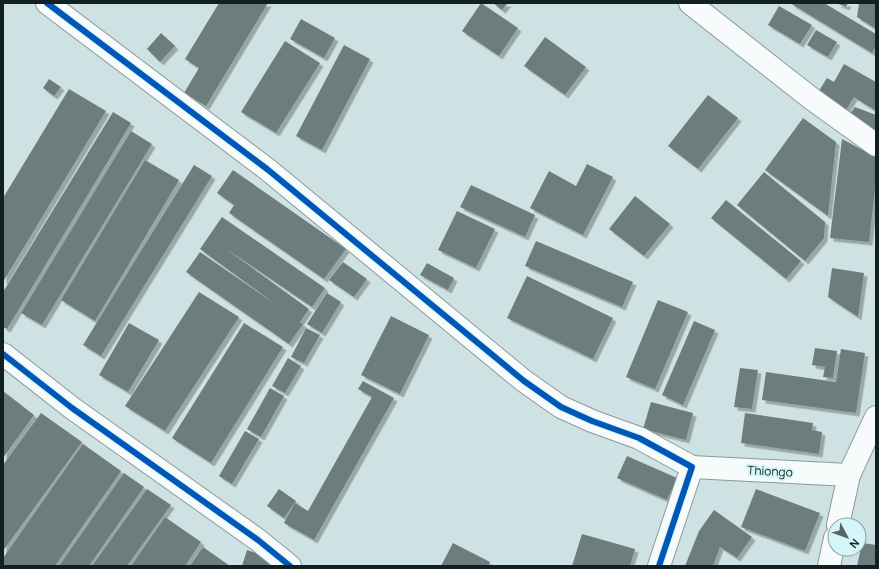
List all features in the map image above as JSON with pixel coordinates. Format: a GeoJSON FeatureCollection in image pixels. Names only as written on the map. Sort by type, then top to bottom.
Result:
{"type":"FeatureCollection","features":[{"type":"Feature","properties":{"kind":"street"},"geometry":{"type":"LineString","coordinates":[[47,3],[266,170],[524,381],[562,407],[592,421],[639,438],[692,467],[659,566]]}},
{"type":"Feature","properties":{"kind":"street"},"geometry":{"type":"LineString","coordinates":[[690,3],[812,99],[876,145]]}},
{"type":"Feature","properties":{"kind":"street"},"geometry":{"type":"LineString","coordinates":[[3,354],[72,408],[258,540],[290,566]]}},
{"type":"Feature","properties":{"kind":"street"},"geometry":{"type":"LineString","coordinates":[[840,517],[849,475],[876,417]]}},
{"type":"Feature","properties":{"kind":"street","name":"Thiongo"},"geometry":{"type":"LineString","coordinates":[[692,467],[849,475]]}},
{"type":"Feature","properties":{"kind":"building"},"geometry":{"type":"Polygon","coordinates":[[[219,3],[268,3],[206,106],[184,93],[199,68],[185,59],[219,3]]]}},
{"type":"Feature","properties":{"kind":"building"},"geometry":{"type":"Polygon","coordinates":[[[481,3],[518,28],[499,56],[462,31],[481,3]]]}},
{"type":"Feature","properties":{"kind":"building"},"geometry":{"type":"Polygon","coordinates":[[[493,3],[508,3],[502,10],[493,3]]]}},
{"type":"Feature","properties":{"kind":"building"},"geometry":{"type":"Polygon","coordinates":[[[790,3],[824,3],[876,34],[876,46],[872,53],[790,3]]]}},
{"type":"Feature","properties":{"kind":"building"},"geometry":{"type":"Polygon","coordinates":[[[836,3],[848,3],[846,7],[836,3]]]}},
{"type":"Feature","properties":{"kind":"building"},"geometry":{"type":"Polygon","coordinates":[[[859,3],[876,3],[876,29],[857,17],[859,3]]]}},
{"type":"Feature","properties":{"kind":"building"},"geometry":{"type":"Polygon","coordinates":[[[779,6],[812,25],[800,44],[768,25],[779,6]]]}},
{"type":"Feature","properties":{"kind":"building"},"geometry":{"type":"Polygon","coordinates":[[[301,19],[335,38],[324,58],[290,39],[301,19]]]}},
{"type":"Feature","properties":{"kind":"building"},"geometry":{"type":"Polygon","coordinates":[[[816,30],[837,42],[828,57],[807,45],[816,30]]]}},
{"type":"Feature","properties":{"kind":"building"},"geometry":{"type":"Polygon","coordinates":[[[161,33],[175,46],[160,62],[147,49],[161,33]]]}},
{"type":"Feature","properties":{"kind":"building"},"geometry":{"type":"Polygon","coordinates":[[[545,37],[586,67],[565,95],[524,66],[545,37]]]}},
{"type":"Feature","properties":{"kind":"building"},"geometry":{"type":"Polygon","coordinates":[[[285,41],[320,63],[276,133],[241,112],[285,41]]]}},
{"type":"Feature","properties":{"kind":"building"},"geometry":{"type":"Polygon","coordinates":[[[344,45],[370,59],[322,150],[296,136],[344,45]]]}},
{"type":"Feature","properties":{"kind":"building"},"geometry":{"type":"Polygon","coordinates":[[[844,64],[876,82],[876,111],[854,97],[846,110],[817,94],[827,78],[834,82],[844,64]]]}},
{"type":"Feature","properties":{"kind":"building"},"geometry":{"type":"Polygon","coordinates":[[[49,79],[61,87],[54,96],[43,88],[49,79]]]}},
{"type":"Feature","properties":{"kind":"building"},"geometry":{"type":"Polygon","coordinates":[[[69,89],[106,111],[3,282],[3,198],[69,89]]]}},
{"type":"Feature","properties":{"kind":"building"},"geometry":{"type":"Polygon","coordinates":[[[708,95],[738,118],[698,169],[668,146],[708,95]]]}},
{"type":"Feature","properties":{"kind":"building"},"geometry":{"type":"Polygon","coordinates":[[[855,107],[876,115],[876,132],[846,119],[855,107]]]}},
{"type":"Feature","properties":{"kind":"building"},"geometry":{"type":"Polygon","coordinates":[[[113,112],[131,123],[7,329],[3,327],[3,292],[113,112]]]}},
{"type":"Feature","properties":{"kind":"building"},"geometry":{"type":"Polygon","coordinates":[[[803,118],[836,142],[828,216],[765,170],[803,118]]]}},
{"type":"Feature","properties":{"kind":"building"},"geometry":{"type":"Polygon","coordinates":[[[131,131],[152,144],[42,325],[21,313],[131,131]]]}},
{"type":"Feature","properties":{"kind":"building"},"geometry":{"type":"Polygon","coordinates":[[[842,139],[876,157],[876,180],[869,242],[830,238],[842,139]]]}},
{"type":"Feature","properties":{"kind":"building"},"geometry":{"type":"Polygon","coordinates":[[[145,160],[179,180],[95,321],[61,300],[145,160]]]}},
{"type":"Feature","properties":{"kind":"building"},"geometry":{"type":"Polygon","coordinates":[[[587,164],[613,177],[583,235],[530,208],[549,171],[576,186],[587,164]]]}},
{"type":"Feature","properties":{"kind":"building"},"geometry":{"type":"Polygon","coordinates":[[[194,165],[212,176],[101,356],[83,345],[194,165]]]}},
{"type":"Feature","properties":{"kind":"building"},"geometry":{"type":"Polygon","coordinates":[[[233,170],[346,249],[324,279],[229,213],[234,205],[217,193],[233,170]]]}},
{"type":"Feature","properties":{"kind":"building"},"geometry":{"type":"Polygon","coordinates":[[[764,172],[825,222],[824,238],[805,261],[737,205],[764,172]]]}},
{"type":"Feature","properties":{"kind":"building"},"geometry":{"type":"Polygon","coordinates":[[[471,185],[535,215],[525,237],[460,207],[471,185]]]}},
{"type":"Feature","properties":{"kind":"building"},"geometry":{"type":"Polygon","coordinates":[[[635,196],[670,224],[644,256],[609,229],[635,196]]]}},
{"type":"Feature","properties":{"kind":"building"},"geometry":{"type":"Polygon","coordinates":[[[726,200],[801,261],[786,279],[711,218],[726,200]]]}},
{"type":"Feature","properties":{"kind":"building"},"geometry":{"type":"Polygon","coordinates":[[[457,211],[495,229],[476,268],[438,250],[457,211]]]}},
{"type":"Feature","properties":{"kind":"building"},"geometry":{"type":"Polygon","coordinates":[[[222,217],[325,288],[312,307],[222,246],[309,309],[300,322],[303,324],[289,344],[186,272],[200,252],[278,306],[200,249],[222,217]]]}},
{"type":"Feature","properties":{"kind":"building"},"geometry":{"type":"Polygon","coordinates":[[[536,241],[633,282],[622,307],[525,266],[536,241]]]}},
{"type":"Feature","properties":{"kind":"building"},"geometry":{"type":"Polygon","coordinates":[[[343,262],[367,279],[354,297],[329,280],[343,262]]]}},
{"type":"Feature","properties":{"kind":"building"},"geometry":{"type":"Polygon","coordinates":[[[427,263],[454,278],[448,290],[420,275],[427,263]]]}},
{"type":"Feature","properties":{"kind":"building"},"geometry":{"type":"Polygon","coordinates":[[[832,268],[864,273],[858,317],[828,297],[832,268]]]}},
{"type":"Feature","properties":{"kind":"building"},"geometry":{"type":"Polygon","coordinates":[[[527,276],[613,318],[593,359],[507,318],[527,276]]]}},
{"type":"Feature","properties":{"kind":"building"},"geometry":{"type":"Polygon","coordinates":[[[199,292],[239,317],[165,431],[125,406],[199,292]]]}},
{"type":"Feature","properties":{"kind":"building"},"geometry":{"type":"Polygon","coordinates":[[[327,293],[341,302],[322,333],[307,324],[327,293]]]}},
{"type":"Feature","properties":{"kind":"building"},"geometry":{"type":"Polygon","coordinates":[[[658,300],[688,312],[655,389],[626,377],[658,300]]]}},
{"type":"Feature","properties":{"kind":"building"},"geometry":{"type":"Polygon","coordinates":[[[391,316],[429,335],[400,394],[361,375],[391,316]]]}},
{"type":"Feature","properties":{"kind":"building"},"geometry":{"type":"Polygon","coordinates":[[[694,321],[715,330],[683,405],[662,395],[694,321]]]}},
{"type":"Feature","properties":{"kind":"building"},"geometry":{"type":"Polygon","coordinates":[[[129,323],[159,340],[128,392],[99,375],[129,323]]]}},
{"type":"Feature","properties":{"kind":"building"},"geometry":{"type":"Polygon","coordinates":[[[244,323],[283,347],[211,463],[172,438],[244,323]]]}},
{"type":"Feature","properties":{"kind":"building"},"geometry":{"type":"Polygon","coordinates":[[[306,328],[320,335],[304,363],[291,357],[306,328]]]}},
{"type":"Feature","properties":{"kind":"building"},"geometry":{"type":"Polygon","coordinates":[[[815,348],[837,351],[833,378],[823,377],[825,367],[812,365],[815,348]]]}},
{"type":"Feature","properties":{"kind":"building"},"geometry":{"type":"Polygon","coordinates":[[[841,349],[865,353],[856,413],[762,400],[766,372],[836,382],[841,349]]]}},
{"type":"Feature","properties":{"kind":"building"},"geometry":{"type":"Polygon","coordinates":[[[288,358],[301,366],[285,393],[272,386],[288,358]]]}},
{"type":"Feature","properties":{"kind":"building"},"geometry":{"type":"Polygon","coordinates":[[[740,368],[758,370],[752,409],[734,407],[740,368]]]}},
{"type":"Feature","properties":{"kind":"building"},"geometry":{"type":"Polygon","coordinates":[[[363,381],[394,398],[314,540],[284,523],[295,503],[308,511],[372,397],[358,389],[363,381]]]}},
{"type":"Feature","properties":{"kind":"building"},"geometry":{"type":"Polygon","coordinates":[[[270,388],[284,396],[261,437],[247,429],[270,388]]]}},
{"type":"Feature","properties":{"kind":"building"},"geometry":{"type":"Polygon","coordinates":[[[3,391],[34,415],[3,458],[3,391]]]}},
{"type":"Feature","properties":{"kind":"building"},"geometry":{"type":"Polygon","coordinates":[[[651,402],[693,413],[686,440],[643,429],[651,402]]]}},
{"type":"Feature","properties":{"kind":"building"},"geometry":{"type":"Polygon","coordinates":[[[41,413],[82,442],[3,551],[3,465],[41,413]]]}},
{"type":"Feature","properties":{"kind":"building"},"geometry":{"type":"Polygon","coordinates":[[[745,413],[813,423],[812,430],[822,432],[819,454],[741,443],[745,413]]]}},
{"type":"Feature","properties":{"kind":"building"},"geometry":{"type":"Polygon","coordinates":[[[245,431],[259,439],[232,484],[219,476],[245,431]]]}},
{"type":"Feature","properties":{"kind":"building"},"geometry":{"type":"Polygon","coordinates":[[[83,444],[121,471],[55,566],[3,566],[3,558],[83,444]]]}},
{"type":"Feature","properties":{"kind":"building"},"geometry":{"type":"Polygon","coordinates":[[[627,456],[677,478],[667,500],[617,478],[627,456]]]}},
{"type":"Feature","properties":{"kind":"building"},"geometry":{"type":"Polygon","coordinates":[[[124,473],[144,487],[89,566],[59,566],[124,473]]]}},
{"type":"Feature","properties":{"kind":"building"},"geometry":{"type":"Polygon","coordinates":[[[147,489],[171,505],[127,566],[92,566],[147,489]]]}},
{"type":"Feature","properties":{"kind":"building"},"geometry":{"type":"Polygon","coordinates":[[[279,489],[296,501],[284,518],[267,506],[279,489]]]}},
{"type":"Feature","properties":{"kind":"building"},"geometry":{"type":"Polygon","coordinates":[[[756,489],[820,513],[805,551],[741,527],[756,489]]]}},
{"type":"Feature","properties":{"kind":"building"},"geometry":{"type":"Polygon","coordinates":[[[714,510],[752,537],[737,558],[720,547],[713,566],[685,566],[699,531],[714,510]]]}},
{"type":"Feature","properties":{"kind":"building"},"geometry":{"type":"Polygon","coordinates":[[[165,517],[201,542],[185,566],[131,566],[165,517]]]}},
{"type":"Feature","properties":{"kind":"building"},"geometry":{"type":"Polygon","coordinates":[[[582,534],[635,549],[630,566],[572,566],[582,534]]]}},
{"type":"Feature","properties":{"kind":"building"},"geometry":{"type":"Polygon","coordinates":[[[453,543],[490,562],[488,566],[441,566],[453,543]]]}},
{"type":"Feature","properties":{"kind":"building"},"geometry":{"type":"Polygon","coordinates":[[[867,544],[876,545],[876,566],[857,566],[859,557],[867,557],[867,544]]]}},
{"type":"Feature","properties":{"kind":"building"},"geometry":{"type":"Polygon","coordinates":[[[203,547],[230,566],[190,566],[203,547]]]}},
{"type":"Feature","properties":{"kind":"building"},"geometry":{"type":"Polygon","coordinates":[[[247,550],[271,558],[268,566],[242,566],[247,550]]]}},
{"type":"Feature","properties":{"kind":"cycle path"},"geometry":{"type":"LineString","coordinates":[[47,3],[267,169],[524,381],[561,407],[592,421],[639,438],[692,467],[659,566]]}},
{"type":"Feature","properties":{"kind":"cycle path"},"geometry":{"type":"LineString","coordinates":[[3,354],[72,408],[258,540],[290,566]]}}]}
